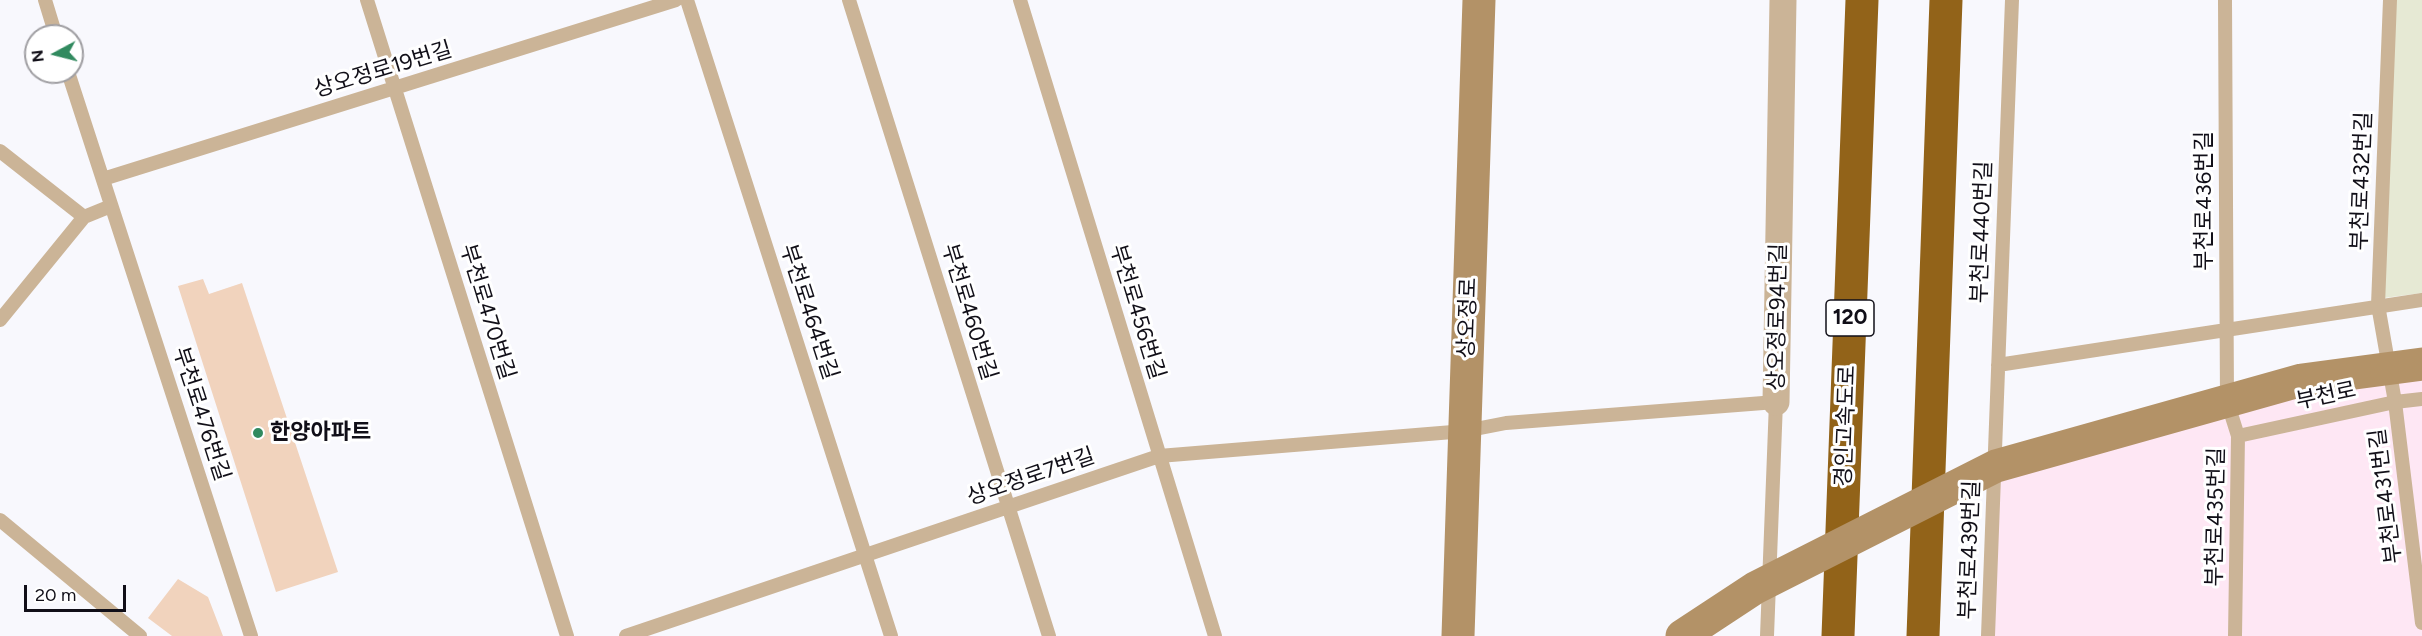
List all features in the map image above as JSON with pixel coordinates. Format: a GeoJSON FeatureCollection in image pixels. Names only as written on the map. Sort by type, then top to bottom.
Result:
{"type":"FeatureCollection","features":[{"type":"Feature","properties":{"kind":"highway","name":"경인고속도로"},"geometry":{"type":"LineString","coordinates":[[1838,636],[1862,0]]}},
{"type":"Feature","properties":{"kind":"highway"},"geometry":{"type":"LineString","coordinates":[[1923,636],[1946,0]]}},
{"type":"Feature","properties":{"kind":"street","name":"상오정로"},"geometry":{"type":"LineString","coordinates":[[1458,636],[1479,0]]}},
{"type":"Feature","properties":{"kind":"street","name":"상오정로94번길"},"geometry":{"type":"LineString","coordinates":[[1776,402],[1783,0]]}},
{"type":"Feature","properties":{"kind":"street"},"geometry":{"type":"LineString","coordinates":[[1682,636],[1755,588],[1996,466],[2302,380],[2422,364]]}},
{"type":"Feature","properties":{"kind":"lane"},"geometry":{"type":"LineString","coordinates":[[45,0],[52,24]]}},
{"type":"Feature","properties":{"kind":"lane","name":"부천로470번길"},"geometry":{"type":"LineString","coordinates":[[367,0],[567,636]]}},
{"type":"Feature","properties":{"kind":"lane","name":"상오정로19번길"},"geometry":{"type":"LineString","coordinates":[[103,179],[676,0]]}},
{"type":"Feature","properties":{"kind":"lane","name":"부천로464번길"},"geometry":{"type":"LineString","coordinates":[[687,0],[891,636]]}},
{"type":"Feature","properties":{"kind":"lane","name":"부천로460번길"},"geometry":{"type":"LineString","coordinates":[[849,0],[1049,636]]}},
{"type":"Feature","properties":{"kind":"lane","name":"부천로456번길"},"geometry":{"type":"LineString","coordinates":[[1020,0],[1215,636]]}},
{"type":"Feature","properties":{"kind":"lane","name":"부천로440번길"},"geometry":{"type":"LineString","coordinates":[[1995,465],[2012,0]]}},
{"type":"Feature","properties":{"kind":"lane","name":"부천로436번길"},"geometry":{"type":"LineString","coordinates":[[2224,0],[2227,401]]}},
{"type":"Feature","properties":{"kind":"lane","name":"부천로432번길"},"geometry":{"type":"LineString","coordinates":[[2388,364],[2378,305],[2390,0]]}},
{"type":"Feature","properties":{"kind":"lane","name":"부천로476번길"},"geometry":{"type":"LineString","coordinates":[[72,84],[251,636]]}},
{"type":"Feature","properties":{"kind":"lane"},"geometry":{"type":"LineString","coordinates":[[0,151],[84,217]]}},
{"type":"Feature","properties":{"kind":"lane"},"geometry":{"type":"LineString","coordinates":[[0,320],[84,217],[111,206]]}},
{"type":"Feature","properties":{"kind":"lane"},"geometry":{"type":"LineString","coordinates":[[1998,366],[2378,305],[2422,300]]}},
{"type":"Feature","properties":{"kind":"lane","name":"부천로431번길"},"geometry":{"type":"LineString","coordinates":[[2388,364],[2396,402],[2422,623]]}},
{"type":"Feature","properties":{"kind":"lane","name":"부천로"},"geometry":{"type":"LineString","coordinates":[[2238,436],[2396,402],[2422,399]]}},
{"type":"Feature","properties":{"kind":"lane","name":"부천로435번길"},"geometry":{"type":"LineString","coordinates":[[2227,401],[2238,436],[2235,636]]}},
{"type":"Feature","properties":{"kind":"lane","name":"상오정로7번길"},"geometry":{"type":"LineString","coordinates":[[626,636],[1159,456],[1465,431],[1506,423],[1776,402]]}},
{"type":"Feature","properties":{"kind":"lane","name":"상오정로94번길"},"geometry":{"type":"LineString","coordinates":[[1767,635],[1776,402]]}},
{"type":"Feature","properties":{"kind":"lane","name":"부천로439번길"},"geometry":{"type":"LineString","coordinates":[[1988,636],[1995,465]]}},
{"type":"Feature","properties":{"kind":"lane"},"geometry":{"type":"LineString","coordinates":[[0,520],[140,636]]}},
{"type":"Feature","properties":{"kind":"shaded area"},"geometry":{"type":"Polygon","coordinates":[[[2422,364],[2422,636],[1989,636],[1996,466],[2422,364]]]}},
{"type":"Feature","properties":{"kind":"green space"},"geometry":{"type":"Polygon","coordinates":[[[2396,0],[2422,0],[2422,293],[2384,298],[2396,0]]]}},
{"type":"Feature","properties":{"kind":"building","name":"한양아파트"},"geometry":{"type":"Polygon","coordinates":[[[203,279],[209,294],[242,283],[338,572],[276,592],[178,286],[203,279]]]}},
{"type":"Feature","properties":{"kind":"building"},"geometry":{"type":"Polygon","coordinates":[[[178,579],[208,597],[223,636],[172,636],[148,618],[178,579]]]}},
{"type":"Feature","properties":{"kind":"place","name":"한양아파트"},"geometry":{"type":"Point","coordinates":[258,433]}}]}
